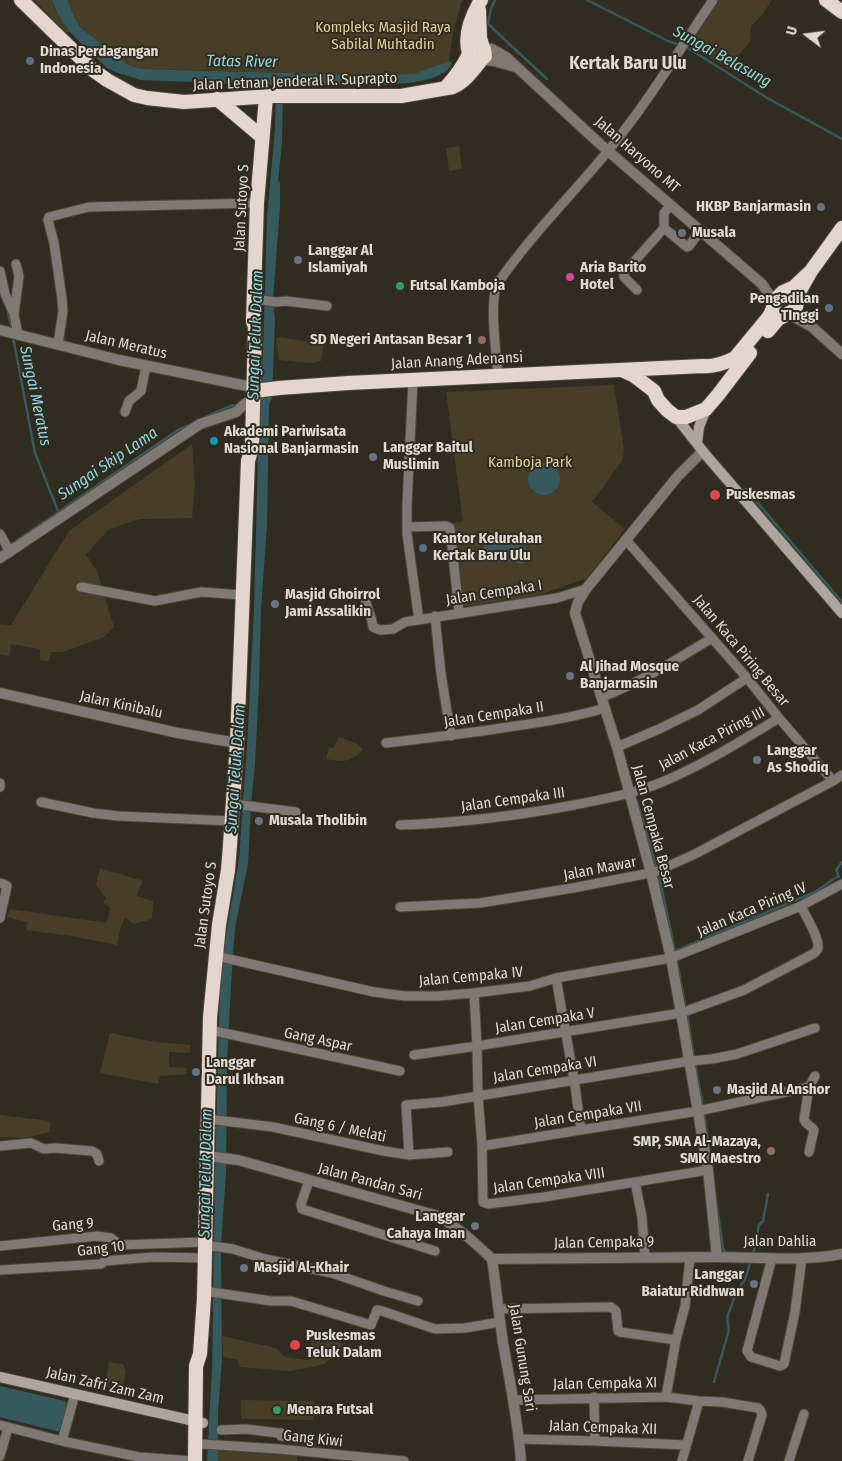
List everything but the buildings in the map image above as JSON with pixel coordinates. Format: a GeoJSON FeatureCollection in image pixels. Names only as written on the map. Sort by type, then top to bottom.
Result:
{"type":"FeatureCollection","features":[{"type":"Feature","properties":{"kind":"highway"},"geometry":{"type":"LineString","coordinates":[[826,0],[842,12]]}},
{"type":"Feature","properties":{"kind":"highway"},"geometry":{"type":"LineString","coordinates":[[478,53],[481,1]]}},
{"type":"Feature","properties":{"kind":"highway","name":"Jalan Letnan Jenderal R. Suprapto"},"geometry":{"type":"LineString","coordinates":[[25,2],[94,70],[114,85],[134,95],[147,98],[184,102],[274,97],[401,96],[444,89],[478,53]]}},
{"type":"Feature","properties":{"kind":"highway","name":"Jalan Sutoyo S"},"geometry":{"type":"LineString","coordinates":[[201,1461],[204,1444],[199,1422],[196,1366],[200,1354],[207,1293],[213,1031],[219,925],[228,870],[232,821],[236,804],[248,461],[244,447],[251,393],[249,326],[253,321],[258,300],[257,203],[262,137],[274,97]]}},
{"type":"Feature","properties":{"kind":"highway"},"geometry":{"type":"LineString","coordinates":[[217,99],[262,137]]}},
{"type":"Feature","properties":{"kind":"highway"},"geometry":{"type":"LineString","coordinates":[[654,391],[656,380],[662,368],[710,367],[735,358],[772,313],[788,300],[842,228]]}},
{"type":"Feature","properties":{"kind":"highway"},"geometry":{"type":"LineString","coordinates":[[620,370],[633,375],[654,391],[658,400],[676,417],[686,416],[706,408],[718,396],[774,323],[782,316],[788,300]]}},
{"type":"Feature","properties":{"kind":"highway"},"geometry":{"type":"LineString","coordinates":[[710,367],[718,384],[718,396]]}},
{"type":"Feature","properties":{"kind":"highway","name":"Jalan Anang Adenansi"},"geometry":{"type":"LineString","coordinates":[[251,393],[280,388],[662,368]]}},
{"type":"Feature","properties":{"kind":"highway","name":"Jalan Sutoyo S"},"geometry":{"type":"LineString","coordinates":[[194,1461],[199,1422]]}},
{"type":"Feature","properties":{"kind":"main road"},"geometry":{"type":"LineString","coordinates":[[700,447],[699,427],[706,408]]}},
{"type":"Feature","properties":{"kind":"main road"},"geometry":{"type":"LineString","coordinates":[[676,417],[842,614]]}},
{"type":"Feature","properties":{"kind":"main road","name":"Jalan Zafri Zam Zam"},"geometry":{"type":"LineString","coordinates":[[0,1377],[199,1422]]}},
{"type":"Feature","properties":{"kind":"street"},"geometry":{"type":"LineString","coordinates":[[498,376],[494,317],[494,292],[496,286],[528,244],[608,151],[642,105],[713,0]]}},
{"type":"Feature","properties":{"kind":"street","name":"Jalan Haryono MT"},"geometry":{"type":"LineString","coordinates":[[478,53],[492,49],[500,53],[608,151],[762,284],[802,309],[812,326],[842,354]]}},
{"type":"Feature","properties":{"kind":"street"},"geometry":{"type":"LineString","coordinates":[[58,344],[63,311],[62,298],[48,218],[89,207],[257,203]]}},
{"type":"Feature","properties":{"kind":"street"},"geometry":{"type":"LineString","coordinates":[[637,290],[624,277],[624,273],[664,228],[664,213],[671,205]]}},
{"type":"Feature","properties":{"kind":"street"},"geometry":{"type":"LineString","coordinates":[[664,228],[687,247],[700,231]]}},
{"type":"Feature","properties":{"kind":"street"},"geometry":{"type":"LineString","coordinates":[[10,333],[19,276],[16,264]]}},
{"type":"Feature","properties":{"kind":"street"},"geometry":{"type":"LineString","coordinates":[[0,271],[5,294],[14,314]]}},
{"type":"Feature","properties":{"kind":"street"},"geometry":{"type":"LineString","coordinates":[[258,300],[328,306]]}},
{"type":"Feature","properties":{"kind":"street","name":"Jalan Meratus"},"geometry":{"type":"LineString","coordinates":[[10,333],[251,393]]}},
{"type":"Feature","properties":{"kind":"street"},"geometry":{"type":"LineString","coordinates":[[125,412],[129,401],[143,388],[146,366]]}},
{"type":"Feature","properties":{"kind":"street"},"geometry":{"type":"LineString","coordinates":[[413,380],[407,528],[419,620]]}},
{"type":"Feature","properties":{"kind":"street"},"geometry":{"type":"LineString","coordinates":[[0,558],[6,544],[200,424],[236,412],[251,393]]}},
{"type":"Feature","properties":{"kind":"street","name":"Jalan Cempaka Besar"},"geometry":{"type":"LineString","coordinates":[[700,447],[586,589],[576,607],[576,618],[602,697],[629,794],[656,872],[687,1011],[690,1061],[708,1170],[717,1257]]}},
{"type":"Feature","properties":{"kind":"street"},"geometry":{"type":"LineString","coordinates":[[407,528],[446,526],[450,528],[458,612]]}},
{"type":"Feature","properties":{"kind":"street","name":"Jalan Kaca Piring Besar"},"geometry":{"type":"LineString","coordinates":[[626,540],[747,678],[833,781]]}},
{"type":"Feature","properties":{"kind":"street"},"geometry":{"type":"LineString","coordinates":[[80,587],[155,601],[201,592],[242,595]]}},
{"type":"Feature","properties":{"kind":"street","name":"Jalan Cempaka I"},"geometry":{"type":"LineString","coordinates":[[365,598],[372,617],[373,627],[380,630],[392,629],[405,622],[435,616],[554,598],[586,589]]}},
{"type":"Feature","properties":{"kind":"street"},"geometry":{"type":"LineString","coordinates":[[435,616],[441,674],[451,736]]}},
{"type":"Feature","properties":{"kind":"street"},"geometry":{"type":"LineString","coordinates":[[602,697],[626,688],[712,638]]}},
{"type":"Feature","properties":{"kind":"street"},"geometry":{"type":"LineString","coordinates":[[617,748],[698,710],[747,678]]}},
{"type":"Feature","properties":{"kind":"street","name":"Jalan Kinibalu"},"geometry":{"type":"LineString","coordinates":[[1,695],[178,733],[237,743]]}},
{"type":"Feature","properties":{"kind":"street","name":"Jalan Cempaka II"},"geometry":{"type":"LineString","coordinates":[[386,742],[451,736],[559,719],[605,708]]}},
{"type":"Feature","properties":{"kind":"street","name":"Jalan Kaca Piring III"},"geometry":{"type":"LineString","coordinates":[[629,794],[707,761],[779,718]]}},
{"type":"Feature","properties":{"kind":"street","name":"Jalan Mawar"},"geometry":{"type":"LineString","coordinates":[[400,907],[480,903],[656,872],[726,838],[833,781],[842,774]]}},
{"type":"Feature","properties":{"kind":"street","name":"Jalan Cempaka III"},"geometry":{"type":"LineString","coordinates":[[400,824],[442,823],[506,816],[549,810],[629,794]]}},
{"type":"Feature","properties":{"kind":"street"},"geometry":{"type":"LineString","coordinates":[[41,802],[93,813],[118,816],[232,821]]}},
{"type":"Feature","properties":{"kind":"street"},"geometry":{"type":"LineString","coordinates":[[236,804],[296,812]]}},
{"type":"Feature","properties":{"kind":"street"},"geometry":{"type":"LineString","coordinates":[[0,918],[3,884]]}},
{"type":"Feature","properties":{"kind":"street","name":"Jalan Kaca Piring IV"},"geometry":{"type":"LineString","coordinates":[[675,957],[801,906],[842,884]]}},
{"type":"Feature","properties":{"kind":"street","name":"Jalan Cempaka V"},"geometry":{"type":"LineString","coordinates":[[414,1055],[687,1011],[744,990],[814,954],[818,943],[801,906]]}},
{"type":"Feature","properties":{"kind":"street","name":"Jalan Cempaka IV"},"geometry":{"type":"LineString","coordinates":[[218,956],[374,992],[405,996],[438,996],[530,986],[556,978],[675,957]]}},
{"type":"Feature","properties":{"kind":"street"},"geometry":{"type":"LineString","coordinates":[[556,978],[581,1130]]}},
{"type":"Feature","properties":{"kind":"street","name":"Jalan Cempaka VIII"},"geometry":{"type":"LineString","coordinates":[[474,993],[483,1202],[486,1204],[544,1197],[708,1170]]}},
{"type":"Feature","properties":{"kind":"street","name":"Jalan Cempaka VI"},"geometry":{"type":"LineString","coordinates":[[409,1154],[406,1105],[442,1102],[574,1079],[712,1059],[737,1054],[815,1028]]}},
{"type":"Feature","properties":{"kind":"street","name":"Gang Aspar"},"geometry":{"type":"LineString","coordinates":[[213,1031],[400,1071]]}},
{"type":"Feature","properties":{"kind":"street"},"geometry":{"type":"LineString","coordinates":[[809,1152],[814,1130],[806,1124],[804,1119],[809,1087],[815,1076]]}},
{"type":"Feature","properties":{"kind":"street","name":"Jalan Cempaka VII"},"geometry":{"type":"LineString","coordinates":[[482,1146],[698,1111],[809,1087]]}},
{"type":"Feature","properties":{"kind":"street","name":"Gang 6 / Melati"},"geometry":{"type":"LineString","coordinates":[[212,1119],[273,1128],[384,1152],[409,1154],[448,1152]]}},
{"type":"Feature","properties":{"kind":"street"},"geometry":{"type":"LineString","coordinates":[[0,1146],[31,1143],[44,1148],[92,1151],[97,1154],[99,1162]]}},
{"type":"Feature","properties":{"kind":"street","name":"Jalan Pandan Sari"},"geometry":{"type":"LineString","coordinates":[[211,1156],[227,1158],[438,1216],[453,1224],[492,1259]]}},
{"type":"Feature","properties":{"kind":"street"},"geometry":{"type":"LineString","coordinates":[[309,1181],[301,1204],[302,1210],[436,1251]]}},
{"type":"Feature","properties":{"kind":"street"},"geometry":{"type":"LineString","coordinates":[[635,1182],[642,1217],[645,1258]]}},
{"type":"Feature","properties":{"kind":"street","name":"Gang 9"},"geometry":{"type":"LineString","coordinates":[[0,1246],[97,1236],[111,1238],[120,1245],[207,1248]]}},
{"type":"Feature","properties":{"kind":"street"},"geometry":{"type":"LineString","coordinates":[[207,1248],[223,1248],[332,1273],[418,1302]]}},
{"type":"Feature","properties":{"kind":"street","name":"Gang 10"},"geometry":{"type":"LineString","coordinates":[[0,1270],[101,1264],[105,1261],[153,1257],[207,1248]]}},
{"type":"Feature","properties":{"kind":"street","name":"Jalan Dahlia"},"geometry":{"type":"LineString","coordinates":[[717,1257],[802,1258],[842,1254]]}},
{"type":"Feature","properties":{"kind":"street","name":"Jalan Cempaka 9"},"geometry":{"type":"LineString","coordinates":[[492,1259],[717,1257]]}},
{"type":"Feature","properties":{"kind":"street"},"geometry":{"type":"LineString","coordinates":[[666,1397],[676,1340],[685,1306],[690,1258]]}},
{"type":"Feature","properties":{"kind":"street"},"geometry":{"type":"LineString","coordinates":[[772,1258],[747,1351],[751,1356],[780,1366],[784,1364],[795,1312],[802,1258]]}},
{"type":"Feature","properties":{"kind":"street","name":"Jalan Gunung Sari"},"geometry":{"type":"LineString","coordinates":[[492,1259],[500,1322],[514,1400],[521,1461]]}},
{"type":"Feature","properties":{"kind":"street"},"geometry":{"type":"LineString","coordinates":[[207,1293],[272,1301],[291,1301],[372,1325],[377,1310],[436,1329],[466,1328],[500,1322]]}},
{"type":"Feature","properties":{"kind":"street"},"geometry":{"type":"LineString","coordinates":[[498,1308],[611,1307],[616,1311],[618,1331],[676,1340]]}},
{"type":"Feature","properties":{"kind":"street"},"geometry":{"type":"LineString","coordinates":[[62,1441],[75,1394]]}},
{"type":"Feature","properties":{"kind":"street"},"geometry":{"type":"LineString","coordinates":[[594,1397],[595,1441]]}},
{"type":"Feature","properties":{"kind":"street","name":"Jalan Cempaka XI"},"geometry":{"type":"LineString","coordinates":[[514,1400],[666,1397],[722,1402],[758,1408],[762,1415],[748,1461]]}},
{"type":"Feature","properties":{"kind":"street"},"geometry":{"type":"LineString","coordinates":[[682,1461],[699,1401]]}},
{"type":"Feature","properties":{"kind":"street"},"geometry":{"type":"LineString","coordinates":[[789,1461],[804,1414]]}},
{"type":"Feature","properties":{"kind":"street"},"geometry":{"type":"LineString","coordinates":[[0,1456],[4,1426],[62,1441],[139,1457],[194,1461]]}},
{"type":"Feature","properties":{"kind":"street"},"geometry":{"type":"LineString","coordinates":[[221,1430],[246,1429],[278,1433],[281,1436],[304,1438]]}},
{"type":"Feature","properties":{"kind":"street","name":"Jalan Cempaka XII"},"geometry":{"type":"LineString","coordinates":[[519,1440],[686,1445]]}},
{"type":"Feature","properties":{"kind":"street","name":"Gang Kiwi"},"geometry":{"type":"LineString","coordinates":[[204,1444],[404,1461]]}},
{"type":"Feature","properties":{"kind":"green space"},"geometry":{"type":"Polygon","coordinates":[[[34,0],[52,0],[59,16],[70,32],[66,32],[34,0]]]}},
{"type":"Feature","properties":{"kind":"green space","name":"Kompleks Masjid Raya Sabilal Muhtadin"},"geometry":{"type":"Polygon","coordinates":[[[68,0],[464,0],[461,3],[452,38],[449,61],[413,74],[360,75],[142,69],[128,65],[80,27],[68,0]]]}},
{"type":"Feature","properties":{"kind":"green space"},"geometry":{"type":"Polygon","coordinates":[[[718,0],[772,0],[762,15],[751,26],[750,42],[732,62],[731,70],[689,46],[718,0]]]}},
{"type":"Feature","properties":{"kind":"green space"},"geometry":{"type":"Polygon","coordinates":[[[459,146],[462,169],[449,171],[446,148],[459,146]]]}},
{"type":"Feature","properties":{"kind":"green space"},"geometry":{"type":"Polygon","coordinates":[[[279,337],[312,342],[314,338],[324,340],[321,361],[311,363],[279,360],[276,339],[279,337]]]}},
{"type":"Feature","properties":{"kind":"green space","name":"Kamboja Park"},"geometry":{"type":"Polygon","coordinates":[[[614,385],[624,451],[622,461],[592,502],[625,529],[587,578],[537,596],[460,607],[450,523],[463,522],[446,392],[614,385]]]}},
{"type":"Feature","properties":{"kind":"green space"},"geometry":{"type":"Polygon","coordinates":[[[192,444],[195,485],[192,518],[140,519],[109,529],[86,555],[97,571],[114,627],[104,637],[63,652],[51,652],[49,661],[40,660],[40,649],[11,644],[10,656],[0,654],[0,624],[11,625],[69,531],[192,444]]]}},
{"type":"Feature","properties":{"kind":"green space"},"geometry":{"type":"Polygon","coordinates":[[[339,737],[358,744],[363,750],[346,760],[326,759],[329,747],[334,748],[339,737]]]}},
{"type":"Feature","properties":{"kind":"green space"},"geometry":{"type":"Polygon","coordinates":[[[100,868],[143,881],[136,896],[153,901],[152,919],[134,924],[125,918],[121,926],[117,945],[26,930],[27,922],[7,917],[10,909],[107,923],[110,908],[103,903],[106,898],[96,885],[100,868]]]}},
{"type":"Feature","properties":{"kind":"green space"},"geometry":{"type":"Polygon","coordinates":[[[110,1033],[155,1042],[190,1045],[190,1053],[169,1052],[169,1067],[187,1068],[187,1074],[160,1076],[158,1084],[100,1073],[110,1033]]]}},
{"type":"Feature","properties":{"kind":"green space"},"geometry":{"type":"Polygon","coordinates":[[[0,1115],[50,1121],[50,1132],[25,1138],[0,1137],[0,1115]]]}},
{"type":"Feature","properties":{"kind":"green space"},"geometry":{"type":"Polygon","coordinates":[[[313,1331],[346,1345],[325,1364],[289,1371],[240,1367],[237,1359],[223,1357],[222,1336],[276,1348],[285,1357],[308,1360],[313,1331]]]}},
{"type":"Feature","properties":{"kind":"green space"},"geometry":{"type":"Polygon","coordinates":[[[109,1362],[123,1364],[126,1372],[123,1386],[106,1382],[109,1362]]]}},
{"type":"Feature","properties":{"kind":"green space","name":"Menara Futsal"},"geometry":{"type":"Polygon","coordinates":[[[241,1400],[314,1401],[313,1420],[241,1419],[241,1400]]]}},
{"type":"Feature","properties":{"kind":"green space"},"geometry":{"type":"Polygon","coordinates":[[[216,1447],[297,1455],[297,1461],[216,1461],[216,1447]]]}},
{"type":"Feature","properties":{"kind":"water"},"geometry":{"type":"Polygon","coordinates":[[[52,0],[68,0],[80,27],[128,65],[142,69],[360,75],[413,74],[449,61],[452,63],[443,73],[426,80],[403,84],[349,86],[287,83],[283,86],[282,144],[278,181],[280,182],[280,207],[273,299],[275,320],[272,398],[269,405],[267,525],[261,609],[255,764],[248,864],[235,928],[227,1065],[226,1171],[221,1246],[222,1360],[218,1412],[218,1461],[207,1461],[212,1370],[220,987],[223,954],[239,859],[247,747],[254,609],[267,217],[275,129],[276,87],[273,85],[141,80],[115,72],[106,67],[70,32],[59,16],[52,0]]]}},
{"type":"Feature","properties":{"kind":"water"},"geometry":{"type":"Polygon","coordinates":[[[544,463],[550,464],[555,468],[559,473],[559,485],[555,490],[550,494],[544,495],[538,494],[533,490],[529,485],[528,479],[529,473],[533,468],[538,464],[544,463]]]}},
{"type":"Feature","properties":{"kind":"water"},"geometry":{"type":"Polygon","coordinates":[[[485,536],[496,539],[512,536],[526,548],[529,561],[521,564],[511,561],[492,562],[483,554],[485,536]]]}},
{"type":"Feature","properties":{"kind":"water"},"geometry":{"type":"Polygon","coordinates":[[[0,1386],[65,1401],[67,1404],[60,1432],[0,1417],[0,1386]]]}},
{"type":"Feature","properties":{"kind":"waterway"},"geometry":{"type":"LineString","coordinates":[[495,0],[488,24],[547,79]]}},
{"type":"Feature","properties":{"kind":"waterway","name":"Sungai Belasung"},"geometry":{"type":"LineString","coordinates":[[587,0],[668,41],[680,45]]}},
{"type":"Feature","properties":{"kind":"waterway","name":"Sungai Belasung"},"geometry":{"type":"LineString","coordinates":[[685,47],[769,99],[842,139]]}},
{"type":"Feature","properties":{"kind":"waterway","name":"Sungai Meratus"},"geometry":{"type":"LineString","coordinates":[[6,305],[12,329]]}},
{"type":"Feature","properties":{"kind":"waterway","name":"Sungai Meratus"},"geometry":{"type":"LineString","coordinates":[[13,337],[35,453],[58,511]]}},
{"type":"Feature","properties":{"kind":"waterway","name":"Sungai Skip Lama"},"geometry":{"type":"LineString","coordinates":[[205,417],[233,405]]}},
{"type":"Feature","properties":{"kind":"waterway","name":"Sungai Skip Lama"},"geometry":{"type":"LineString","coordinates":[[0,552],[178,430],[196,422]]}},
{"type":"Feature","properties":{"kind":"waterway"},"geometry":{"type":"LineString","coordinates":[[746,489],[842,602]]}},
{"type":"Feature","properties":{"kind":"waterway"},"geometry":{"type":"LineString","coordinates":[[637,801],[659,876],[686,1009]]}},
{"type":"Feature","properties":{"kind":"waterway"},"geometry":{"type":"LineString","coordinates":[[839,877],[836,870],[842,862]]}},
{"type":"Feature","properties":{"kind":"waterway"},"geometry":{"type":"LineString","coordinates":[[675,951],[815,892],[838,876]]}},
{"type":"Feature","properties":{"kind":"waterway"},"geometry":{"type":"LineString","coordinates":[[687,1014],[694,1058]]}},
{"type":"Feature","properties":{"kind":"waterway"},"geometry":{"type":"LineString","coordinates":[[695,1063],[703,1107]]}},
{"type":"Feature","properties":{"kind":"waterway"},"geometry":{"type":"LineString","coordinates":[[704,1113],[709,1147]]}},
{"type":"Feature","properties":{"kind":"waterway"},"geometry":{"type":"LineString","coordinates":[[715,1192],[723,1249],[728,1254]]}},
{"type":"Feature","properties":{"kind":"waterway"},"geometry":{"type":"LineString","coordinates":[[753,1255],[759,1225],[763,1221],[768,1194]]}},
{"type":"Feature","properties":{"kind":"waterway"},"geometry":{"type":"LineString","coordinates":[[714,1382],[729,1330],[727,1318],[737,1290],[745,1280],[751,1260]]}},
{"type":"Feature","properties":{"kind":"place","name":"Dinas Perdagangan Indonesia"},"geometry":{"type":"Point","coordinates":[30,61]}},
{"type":"Feature","properties":{"kind":"place","name":"HKBP Banjarmasin"},"geometry":{"type":"Point","coordinates":[821,207]}},
{"type":"Feature","properties":{"kind":"place","name":"Musala"},"geometry":{"type":"Point","coordinates":[682,233]}},
{"type":"Feature","properties":{"kind":"place","name":"Langgar Al Islamiyah"},"geometry":{"type":"Point","coordinates":[298,260]}},
{"type":"Feature","properties":{"kind":"place","name":"Aria Barito Hotel"},"geometry":{"type":"Point","coordinates":[570,277]}},
{"type":"Feature","properties":{"kind":"place","name":"Futsal Kamboja"},"geometry":{"type":"Point","coordinates":[400,286]}},
{"type":"Feature","properties":{"kind":"place","name":"Pengadilan TInggi"},"geometry":{"type":"Point","coordinates":[829,308]}},
{"type":"Feature","properties":{"kind":"place","name":"SD Negeri Antasan Besar 1"},"geometry":{"type":"Point","coordinates":[482,340]}},
{"type":"Feature","properties":{"kind":"place","name":"Akademi Pariwisata Nasional Banjarmasin"},"geometry":{"type":"Point","coordinates":[214,441]}},
{"type":"Feature","properties":{"kind":"place","name":"Langgar Baitul Muslimin"},"geometry":{"type":"Point","coordinates":[373,457]}},
{"type":"Feature","properties":{"kind":"place","name":"Puskesmas"},"geometry":{"type":"Point","coordinates":[715,495]}},
{"type":"Feature","properties":{"kind":"place","name":"Kantor Kelurahan Kertak Baru Ulu"},"geometry":{"type":"Point","coordinates":[423,548]}},
{"type":"Feature","properties":{"kind":"place","name":"Masjid Ghoirrol Jami Assalikin"},"geometry":{"type":"Point","coordinates":[275,604]}},
{"type":"Feature","properties":{"kind":"place","name":"Al Jihad Mosque Banjarmasin"},"geometry":{"type":"Point","coordinates":[570,676]}},
{"type":"Feature","properties":{"kind":"place","name":"Langgar As Shodiq"},"geometry":{"type":"Point","coordinates":[757,760]}},
{"type":"Feature","properties":{"kind":"place","name":"Musala Tholibin"},"geometry":{"type":"Point","coordinates":[259,821]}},
{"type":"Feature","properties":{"kind":"place","name":"Langgar Darul Ikhsan"},"geometry":{"type":"Point","coordinates":[196,1072]}},
{"type":"Feature","properties":{"kind":"place","name":"Masjid Al Anshor"},"geometry":{"type":"Point","coordinates":[717,1090]}},
{"type":"Feature","properties":{"kind":"place","name":"SMP, SMA Al-Mazaya, SMK Maestro"},"geometry":{"type":"Point","coordinates":[771,1151]}},
{"type":"Feature","properties":{"kind":"place","name":"Langgar Cahaya Iman"},"geometry":{"type":"Point","coordinates":[475,1226]}},
{"type":"Feature","properties":{"kind":"place","name":"Masjid Al-Khair"},"geometry":{"type":"Point","coordinates":[244,1268]}},
{"type":"Feature","properties":{"kind":"place","name":"Langgar Baiatur Ridhwan"},"geometry":{"type":"Point","coordinates":[754,1284]}},
{"type":"Feature","properties":{"kind":"place","name":"Puskesmas Teluk Dalam"},"geometry":{"type":"Point","coordinates":[295,1345]}},
{"type":"Feature","properties":{"kind":"place","name":"Menara Futsal"},"geometry":{"type":"Point","coordinates":[277,1410]}},
{"type":"Feature","properties":{"kind":"district","name":"Kertak Baru Ulu"},"geometry":{"type":"Point","coordinates":[628,64]}},
{"type":"Feature","properties":{"kind":"water label","name":"Tatas River"},"geometry":{"type":"Point","coordinates":[242,62]}},
{"type":"Feature","properties":{"kind":"water label","name":"Sungai Teluk Dalam"},"geometry":{"type":"Point","coordinates":[256,335]}},
{"type":"Feature","properties":{"kind":"water label","name":"Sungai Teluk Dalam"},"geometry":{"type":"Point","coordinates":[236,769]}},
{"type":"Feature","properties":{"kind":"water label","name":"Sungai Teluk Dalam"},"geometry":{"type":"Point","coordinates":[206,1173]}}]}
